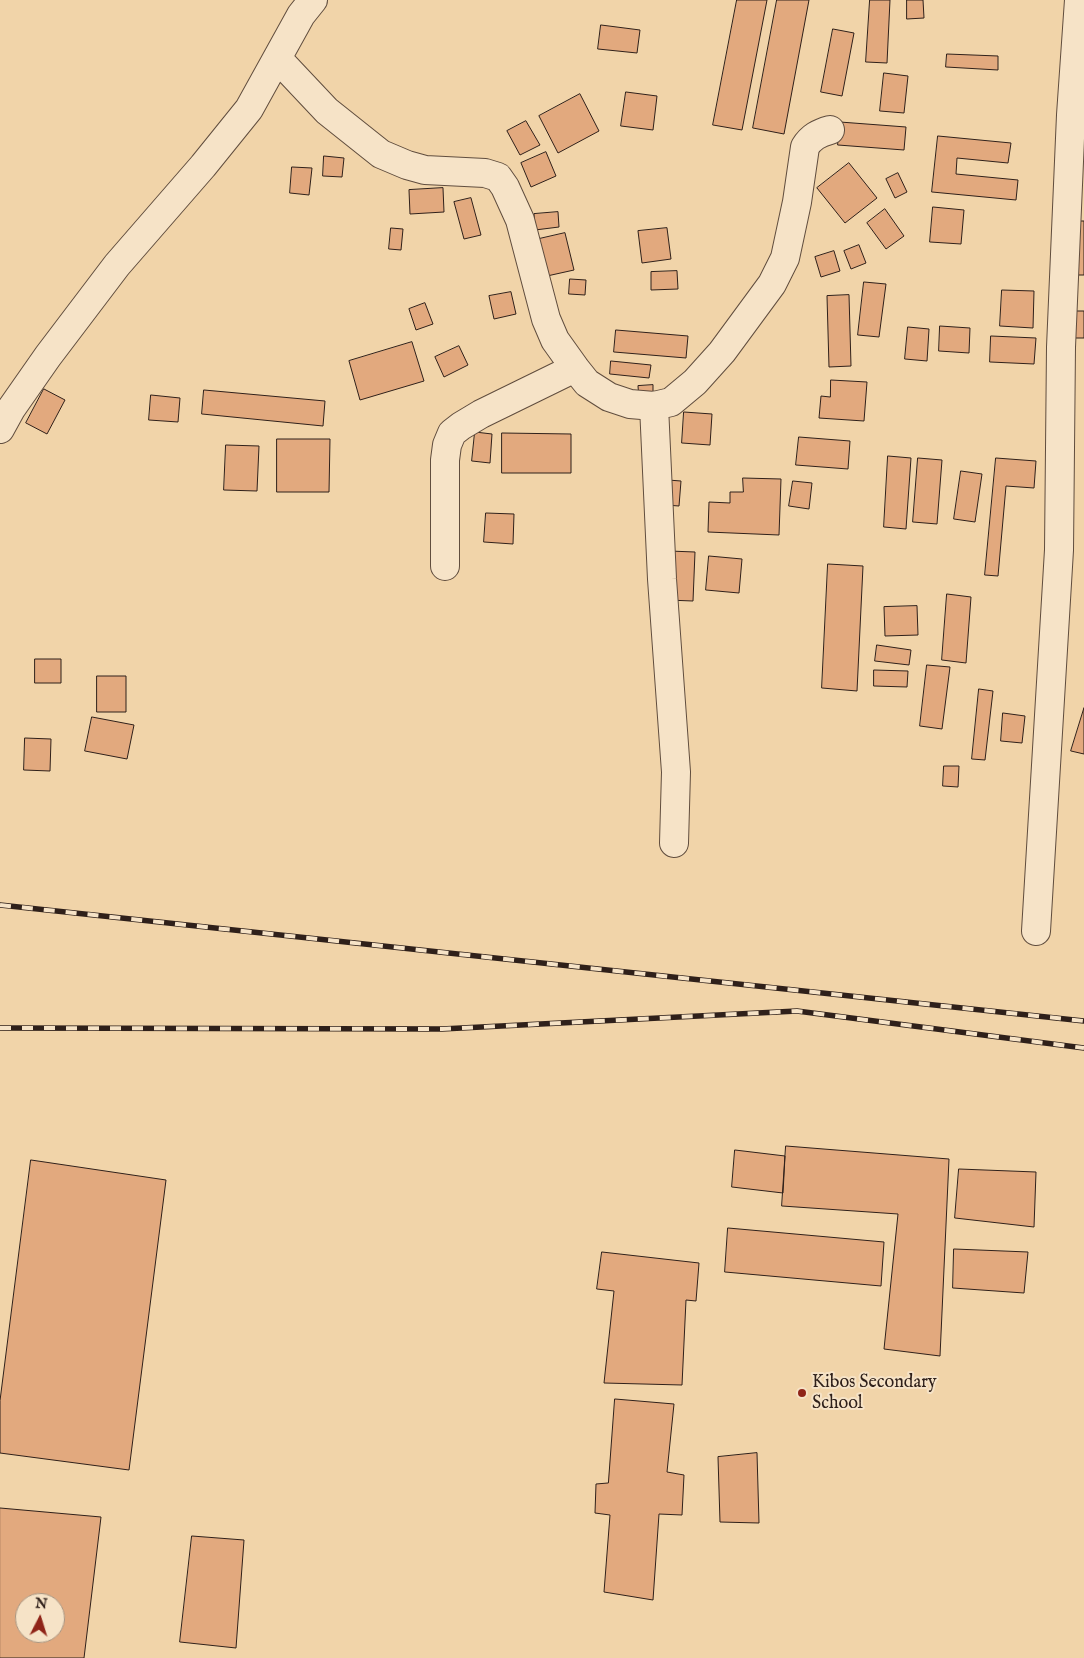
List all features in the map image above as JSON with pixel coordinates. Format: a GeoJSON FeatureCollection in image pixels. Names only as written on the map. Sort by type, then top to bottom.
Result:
{"type":"FeatureCollection","features":[{"type":"Feature","properties":{"kind":"street"},"geometry":{"type":"LineString","coordinates":[[0,429],[11,409],[48,356],[117,265],[203,166],[249,109],[278,60],[301,15],[313,0]]}},
{"type":"Feature","properties":{"kind":"street"},"geometry":{"type":"LineString","coordinates":[[1036,931],[1059,550],[1061,347],[1070,125],[1079,0]]}},
{"type":"Feature","properties":{"kind":"street"},"geometry":{"type":"LineString","coordinates":[[278,60],[327,111],[381,154],[407,165],[426,170],[485,173],[498,177],[505,187],[520,220],[546,319],[555,340],[587,382],[609,397],[630,404],[654,406],[671,402],[695,382],[722,352],[772,284],[785,258],[797,202],[805,147],[818,134],[830,130]]}},
{"type":"Feature","properties":{"kind":"street"},"geometry":{"type":"LineString","coordinates":[[445,566],[445,460],[447,445],[452,433],[481,414],[575,368]]}},
{"type":"Feature","properties":{"kind":"street"},"geometry":{"type":"LineString","coordinates":[[654,406],[662,579],[676,772],[674,843]]}},
{"type":"Feature","properties":{"kind":"building"},"geometry":{"type":"Polygon","coordinates":[[[737,0],[767,0],[742,130],[713,125],[737,0]]]}},
{"type":"Feature","properties":{"kind":"building"},"geometry":{"type":"Polygon","coordinates":[[[777,0],[809,0],[784,134],[753,128],[777,0]]]}},
{"type":"Feature","properties":{"kind":"building"},"geometry":{"type":"Polygon","coordinates":[[[870,0],[890,0],[887,63],[866,62],[870,0]]]}},
{"type":"Feature","properties":{"kind":"building"},"geometry":{"type":"Polygon","coordinates":[[[907,0],[923,0],[924,18],[907,19],[907,0]]]}},
{"type":"Feature","properties":{"kind":"building"},"geometry":{"type":"Polygon","coordinates":[[[601,25],[640,30],[637,53],[598,49],[601,25]]]}},
{"type":"Feature","properties":{"kind":"building"},"geometry":{"type":"Polygon","coordinates":[[[833,29],[854,33],[842,96],[821,92],[833,29]]]}},
{"type":"Feature","properties":{"kind":"building"},"geometry":{"type":"Polygon","coordinates":[[[947,54],[998,56],[998,70],[946,67],[947,54]]]}},
{"type":"Feature","properties":{"kind":"building"},"geometry":{"type":"Polygon","coordinates":[[[884,73],[908,76],[904,113],[880,111],[884,73]]]}},
{"type":"Feature","properties":{"kind":"building"},"geometry":{"type":"Polygon","coordinates":[[[626,92],[657,96],[653,130],[621,126],[626,92]]]}},
{"type":"Feature","properties":{"kind":"building"},"geometry":{"type":"Polygon","coordinates":[[[580,94],[599,131],[558,153],[539,116],[580,94]]]}},
{"type":"Feature","properties":{"kind":"building"},"geometry":{"type":"Polygon","coordinates":[[[526,121],[540,145],[520,155],[507,131],[526,121]]]}},
{"type":"Feature","properties":{"kind":"building"},"geometry":{"type":"Polygon","coordinates":[[[840,122],[906,127],[904,150],[838,145],[840,122]]]}},
{"type":"Feature","properties":{"kind":"building"},"geometry":{"type":"Polygon","coordinates":[[[938,136],[1011,143],[1008,163],[957,158],[956,174],[1018,180],[1016,200],[932,192],[938,136]]]}},
{"type":"Feature","properties":{"kind":"building"},"geometry":{"type":"Polygon","coordinates":[[[546,152],[556,176],[531,187],[521,163],[546,152]]]}},
{"type":"Feature","properties":{"kind":"building"},"geometry":{"type":"Polygon","coordinates":[[[324,156],[344,158],[342,177],[323,176],[324,156]]]}},
{"type":"Feature","properties":{"kind":"building"},"geometry":{"type":"Polygon","coordinates":[[[849,163],[877,198],[845,223],[817,188],[849,163]]]}},
{"type":"Feature","properties":{"kind":"building"},"geometry":{"type":"Polygon","coordinates":[[[292,167],[312,168],[309,195],[290,193],[292,167]]]}},
{"type":"Feature","properties":{"kind":"building"},"geometry":{"type":"Polygon","coordinates":[[[898,173],[907,192],[895,198],[886,179],[898,173]]]}},
{"type":"Feature","properties":{"kind":"building"},"geometry":{"type":"Polygon","coordinates":[[[443,188],[444,212],[410,214],[409,190],[443,188]]]}},
{"type":"Feature","properties":{"kind":"building"},"geometry":{"type":"Polygon","coordinates":[[[471,198],[481,235],[464,239],[454,202],[471,198]]]}},
{"type":"Feature","properties":{"kind":"building"},"geometry":{"type":"Polygon","coordinates":[[[933,207],[964,210],[961,244],[930,242],[933,207]]]}},
{"type":"Feature","properties":{"kind":"building"},"geometry":{"type":"Polygon","coordinates":[[[885,209],[904,236],[886,249],[867,223],[885,209]]]}},
{"type":"Feature","properties":{"kind":"building"},"geometry":{"type":"Polygon","coordinates":[[[558,212],[559,227],[535,230],[534,214],[558,212]]]}},
{"type":"Feature","properties":{"kind":"building"},"geometry":{"type":"Polygon","coordinates":[[[1079,221],[1084,221],[1084,275],[1074,275],[1079,221]]]}},
{"type":"Feature","properties":{"kind":"building"},"geometry":{"type":"Polygon","coordinates":[[[391,228],[403,229],[401,250],[389,249],[391,228]]]}},
{"type":"Feature","properties":{"kind":"building"},"geometry":{"type":"Polygon","coordinates":[[[667,228],[671,259],[642,263],[638,231],[667,228]]]}},
{"type":"Feature","properties":{"kind":"building"},"geometry":{"type":"Polygon","coordinates":[[[565,233],[574,270],[547,276],[539,239],[565,233]]]}},
{"type":"Feature","properties":{"kind":"building"},"geometry":{"type":"Polygon","coordinates":[[[859,245],[866,263],[851,269],[844,251],[859,245]]]}},
{"type":"Feature","properties":{"kind":"building"},"geometry":{"type":"Polygon","coordinates":[[[834,251],[840,271],[821,277],[815,257],[834,251]]]}},
{"type":"Feature","properties":{"kind":"building"},"geometry":{"type":"Polygon","coordinates":[[[677,271],[678,289],[651,290],[651,272],[677,271]]]}},
{"type":"Feature","properties":{"kind":"building"},"geometry":{"type":"Polygon","coordinates":[[[570,279],[586,280],[585,295],[569,294],[570,279]]]}},
{"type":"Feature","properties":{"kind":"building"},"geometry":{"type":"Polygon","coordinates":[[[864,282],[886,284],[879,337],[858,335],[864,282]]]}},
{"type":"Feature","properties":{"kind":"building"},"geometry":{"type":"Polygon","coordinates":[[[1002,290],[1034,291],[1033,328],[1000,326],[1002,290]]]}},
{"type":"Feature","properties":{"kind":"building"},"geometry":{"type":"Polygon","coordinates":[[[511,292],[516,314],[494,319],[489,296],[511,292]]]}},
{"type":"Feature","properties":{"kind":"building"},"geometry":{"type":"Polygon","coordinates":[[[849,295],[851,366],[829,367],[827,296],[849,295]]]}},
{"type":"Feature","properties":{"kind":"building"},"geometry":{"type":"Polygon","coordinates":[[[425,303],[433,324],[416,330],[409,309],[425,303]]]}},
{"type":"Feature","properties":{"kind":"building"},"geometry":{"type":"Polygon","coordinates":[[[1076,311],[1084,311],[1084,338],[1074,338],[1076,311]]]}},
{"type":"Feature","properties":{"kind":"building"},"geometry":{"type":"Polygon","coordinates":[[[940,326],[970,328],[969,353],[939,351],[940,326]]]}},
{"type":"Feature","properties":{"kind":"building"},"geometry":{"type":"Polygon","coordinates":[[[908,327],[929,329],[927,361],[905,359],[908,327]]]}},
{"type":"Feature","properties":{"kind":"building"},"geometry":{"type":"Polygon","coordinates":[[[616,330],[688,336],[686,358],[614,352],[616,330]]]}},
{"type":"Feature","properties":{"kind":"building"},"geometry":{"type":"Polygon","coordinates":[[[991,336],[1036,338],[1034,364],[990,362],[991,336]]]}},
{"type":"Feature","properties":{"kind":"building"},"geometry":{"type":"Polygon","coordinates":[[[412,342],[424,381],[360,400],[349,361],[412,342]]]}},
{"type":"Feature","properties":{"kind":"building"},"geometry":{"type":"Polygon","coordinates":[[[459,346],[468,365],[444,377],[435,357],[459,346]]]}},
{"type":"Feature","properties":{"kind":"building"},"geometry":{"type":"Polygon","coordinates":[[[611,361],[651,365],[649,378],[610,374],[611,361]]]}},
{"type":"Feature","properties":{"kind":"building"},"geometry":{"type":"Polygon","coordinates":[[[831,380],[867,382],[864,421],[819,418],[821,396],[830,397],[831,380]]]}},
{"type":"Feature","properties":{"kind":"building"},"geometry":{"type":"Polygon","coordinates":[[[653,385],[653,399],[639,400],[638,386],[653,385]]]}},
{"type":"Feature","properties":{"kind":"building"},"geometry":{"type":"Polygon","coordinates":[[[44,389],[65,400],[47,434],[26,423],[44,389]]]}},
{"type":"Feature","properties":{"kind":"building"},"geometry":{"type":"Polygon","coordinates":[[[204,390],[325,401],[323,426],[202,414],[204,390]]]}},
{"type":"Feature","properties":{"kind":"building"},"geometry":{"type":"Polygon","coordinates":[[[151,395],[180,398],[178,422],[149,420],[151,395]]]}},
{"type":"Feature","properties":{"kind":"building"},"geometry":{"type":"Polygon","coordinates":[[[684,412],[712,414],[710,445],[682,443],[684,412]]]}},
{"type":"Feature","properties":{"kind":"building"},"geometry":{"type":"Polygon","coordinates":[[[475,432],[492,434],[490,463],[472,461],[475,432]]]}},
{"type":"Feature","properties":{"kind":"building"},"geometry":{"type":"Polygon","coordinates":[[[502,433],[571,434],[571,473],[502,473],[502,433]]]}},
{"type":"Feature","properties":{"kind":"building"},"geometry":{"type":"Polygon","coordinates":[[[799,437],[850,441],[848,469],[796,465],[799,437]]]}},
{"type":"Feature","properties":{"kind":"building"},"geometry":{"type":"Polygon","coordinates":[[[277,439],[330,439],[329,492],[277,492],[277,439]]]}},
{"type":"Feature","properties":{"kind":"building"},"geometry":{"type":"Polygon","coordinates":[[[226,445],[259,446],[257,491],[224,490],[226,445]]]}},
{"type":"Feature","properties":{"kind":"building"},"geometry":{"type":"Polygon","coordinates":[[[888,456],[911,458],[906,529],[884,527],[888,456]]]}},
{"type":"Feature","properties":{"kind":"building"},"geometry":{"type":"Polygon","coordinates":[[[918,458],[942,460],[937,524],[913,522],[918,458]]]}},
{"type":"Feature","properties":{"kind":"building"},"geometry":{"type":"Polygon","coordinates":[[[996,458],[1036,461],[1034,488],[1006,486],[998,576],[985,575],[996,458]]]}},
{"type":"Feature","properties":{"kind":"building"},"geometry":{"type":"Polygon","coordinates":[[[961,471],[982,474],[975,522],[954,519],[961,471]]]}},
{"type":"Feature","properties":{"kind":"building"},"geometry":{"type":"Polygon","coordinates":[[[743,478],[781,479],[779,535],[708,532],[709,502],[730,503],[730,492],[743,492],[743,478]]]}},
{"type":"Feature","properties":{"kind":"building"},"geometry":{"type":"Polygon","coordinates":[[[668,480],[681,481],[679,506],[666,505],[668,480]]]}},
{"type":"Feature","properties":{"kind":"building"},"geometry":{"type":"Polygon","coordinates":[[[793,481],[812,483],[809,509],[789,506],[793,481]]]}},
{"type":"Feature","properties":{"kind":"building"},"geometry":{"type":"Polygon","coordinates":[[[486,513],[514,514],[513,544],[484,542],[486,513]]]}},
{"type":"Feature","properties":{"kind":"building"},"geometry":{"type":"Polygon","coordinates":[[[669,551],[695,552],[693,601],[667,600],[669,551]]]}},
{"type":"Feature","properties":{"kind":"building"},"geometry":{"type":"Polygon","coordinates":[[[709,556],[742,559],[739,593],[706,590],[709,556]]]}},
{"type":"Feature","properties":{"kind":"building"},"geometry":{"type":"Polygon","coordinates":[[[828,564],[863,566],[857,691],[822,688],[828,564]]]}},
{"type":"Feature","properties":{"kind":"building"},"geometry":{"type":"Polygon","coordinates":[[[947,594],[971,597],[966,663],[942,660],[947,594]]]}},
{"type":"Feature","properties":{"kind":"building"},"geometry":{"type":"Polygon","coordinates":[[[917,606],[918,635],[885,636],[884,607],[917,606]]]}},
{"type":"Feature","properties":{"kind":"building"},"geometry":{"type":"Polygon","coordinates":[[[877,645],[911,650],[909,665],[875,661],[877,645]]]}},
{"type":"Feature","properties":{"kind":"building"},"geometry":{"type":"Polygon","coordinates":[[[35,659],[61,659],[61,683],[35,683],[35,659]]]}},
{"type":"Feature","properties":{"kind":"building"},"geometry":{"type":"Polygon","coordinates":[[[927,665],[950,667],[942,729],[920,726],[927,665]]]}},
{"type":"Feature","properties":{"kind":"building"},"geometry":{"type":"Polygon","coordinates":[[[874,670],[908,671],[907,687],[874,686],[874,670]]]}},
{"type":"Feature","properties":{"kind":"building"},"geometry":{"type":"Polygon","coordinates":[[[97,676],[126,676],[126,712],[97,712],[97,676]]]}},
{"type":"Feature","properties":{"kind":"building"},"geometry":{"type":"Polygon","coordinates":[[[979,689],[993,691],[985,760],[972,759],[979,689]]]}},
{"type":"Feature","properties":{"kind":"building"},"geometry":{"type":"Polygon","coordinates":[[[1084,708],[1084,754],[1071,751],[1084,708]]]}},
{"type":"Feature","properties":{"kind":"building"},"geometry":{"type":"Polygon","coordinates":[[[1003,713],[1025,716],[1022,743],[1001,741],[1003,713]]]}},
{"type":"Feature","properties":{"kind":"building"},"geometry":{"type":"Polygon","coordinates":[[[92,717],[134,725],[127,759],[85,751],[92,717]]]}},
{"type":"Feature","properties":{"kind":"building"},"geometry":{"type":"Polygon","coordinates":[[[25,738],[51,739],[50,771],[24,770],[25,738]]]}},
{"type":"Feature","properties":{"kind":"building"},"geometry":{"type":"Polygon","coordinates":[[[944,766],[959,766],[958,787],[943,786],[944,766]]]}},
{"type":"Feature","properties":{"kind":"building"},"geometry":{"type":"Polygon","coordinates":[[[786,1146],[949,1159],[940,1356],[884,1349],[898,1214],[782,1206],[786,1146]]]}},
{"type":"Feature","properties":{"kind":"building"},"geometry":{"type":"Polygon","coordinates":[[[735,1150],[785,1156],[783,1193],[732,1187],[735,1150]]]}},
{"type":"Feature","properties":{"kind":"building"},"geometry":{"type":"Polygon","coordinates":[[[31,1160],[166,1180],[129,1470],[0,1453],[0,1401],[31,1160]]]}},
{"type":"Feature","properties":{"kind":"building"},"geometry":{"type":"Polygon","coordinates":[[[959,1169],[1036,1172],[1034,1227],[955,1218],[959,1169]]]}},
{"type":"Feature","properties":{"kind":"building"},"geometry":{"type":"Polygon","coordinates":[[[728,1228],[884,1242],[881,1286],[725,1272],[728,1228]]]}},
{"type":"Feature","properties":{"kind":"building"},"geometry":{"type":"Polygon","coordinates":[[[954,1249],[1028,1252],[1024,1293],[953,1288],[954,1249]]]}},
{"type":"Feature","properties":{"kind":"building"},"geometry":{"type":"Polygon","coordinates":[[[602,1252],[699,1263],[696,1301],[686,1300],[682,1385],[604,1383],[614,1291],[597,1289],[602,1252]]]}},
{"type":"Feature","properties":{"kind":"building"},"geometry":{"type":"Polygon","coordinates":[[[615,1399],[674,1404],[667,1472],[684,1475],[682,1515],[659,1514],[653,1600],[604,1592],[610,1515],[595,1513],[596,1484],[608,1483],[615,1399]]]}},
{"type":"Feature","properties":{"kind":"building"},"geometry":{"type":"Polygon","coordinates":[[[757,1453],[759,1523],[720,1522],[718,1457],[757,1453]]]}},
{"type":"Feature","properties":{"kind":"building"},"geometry":{"type":"Polygon","coordinates":[[[0,1508],[101,1517],[84,1658],[0,1658],[0,1508]]]}},
{"type":"Feature","properties":{"kind":"building"},"geometry":{"type":"Polygon","coordinates":[[[192,1536],[244,1540],[236,1648],[180,1642],[192,1536]]]}},
{"type":"Feature","properties":{"kind":"railway"},"geometry":{"type":"LineString","coordinates":[[0,905],[1084,1021]]}},
{"type":"Feature","properties":{"kind":"railway"},"geometry":{"type":"LineString","coordinates":[[0,1028],[442,1029],[797,1011],[1084,1048]]}},
{"type":"Feature","properties":{"kind":"place","name":"Kibos Secondary School"},"geometry":{"type":"Point","coordinates":[802,1393]}}]}
